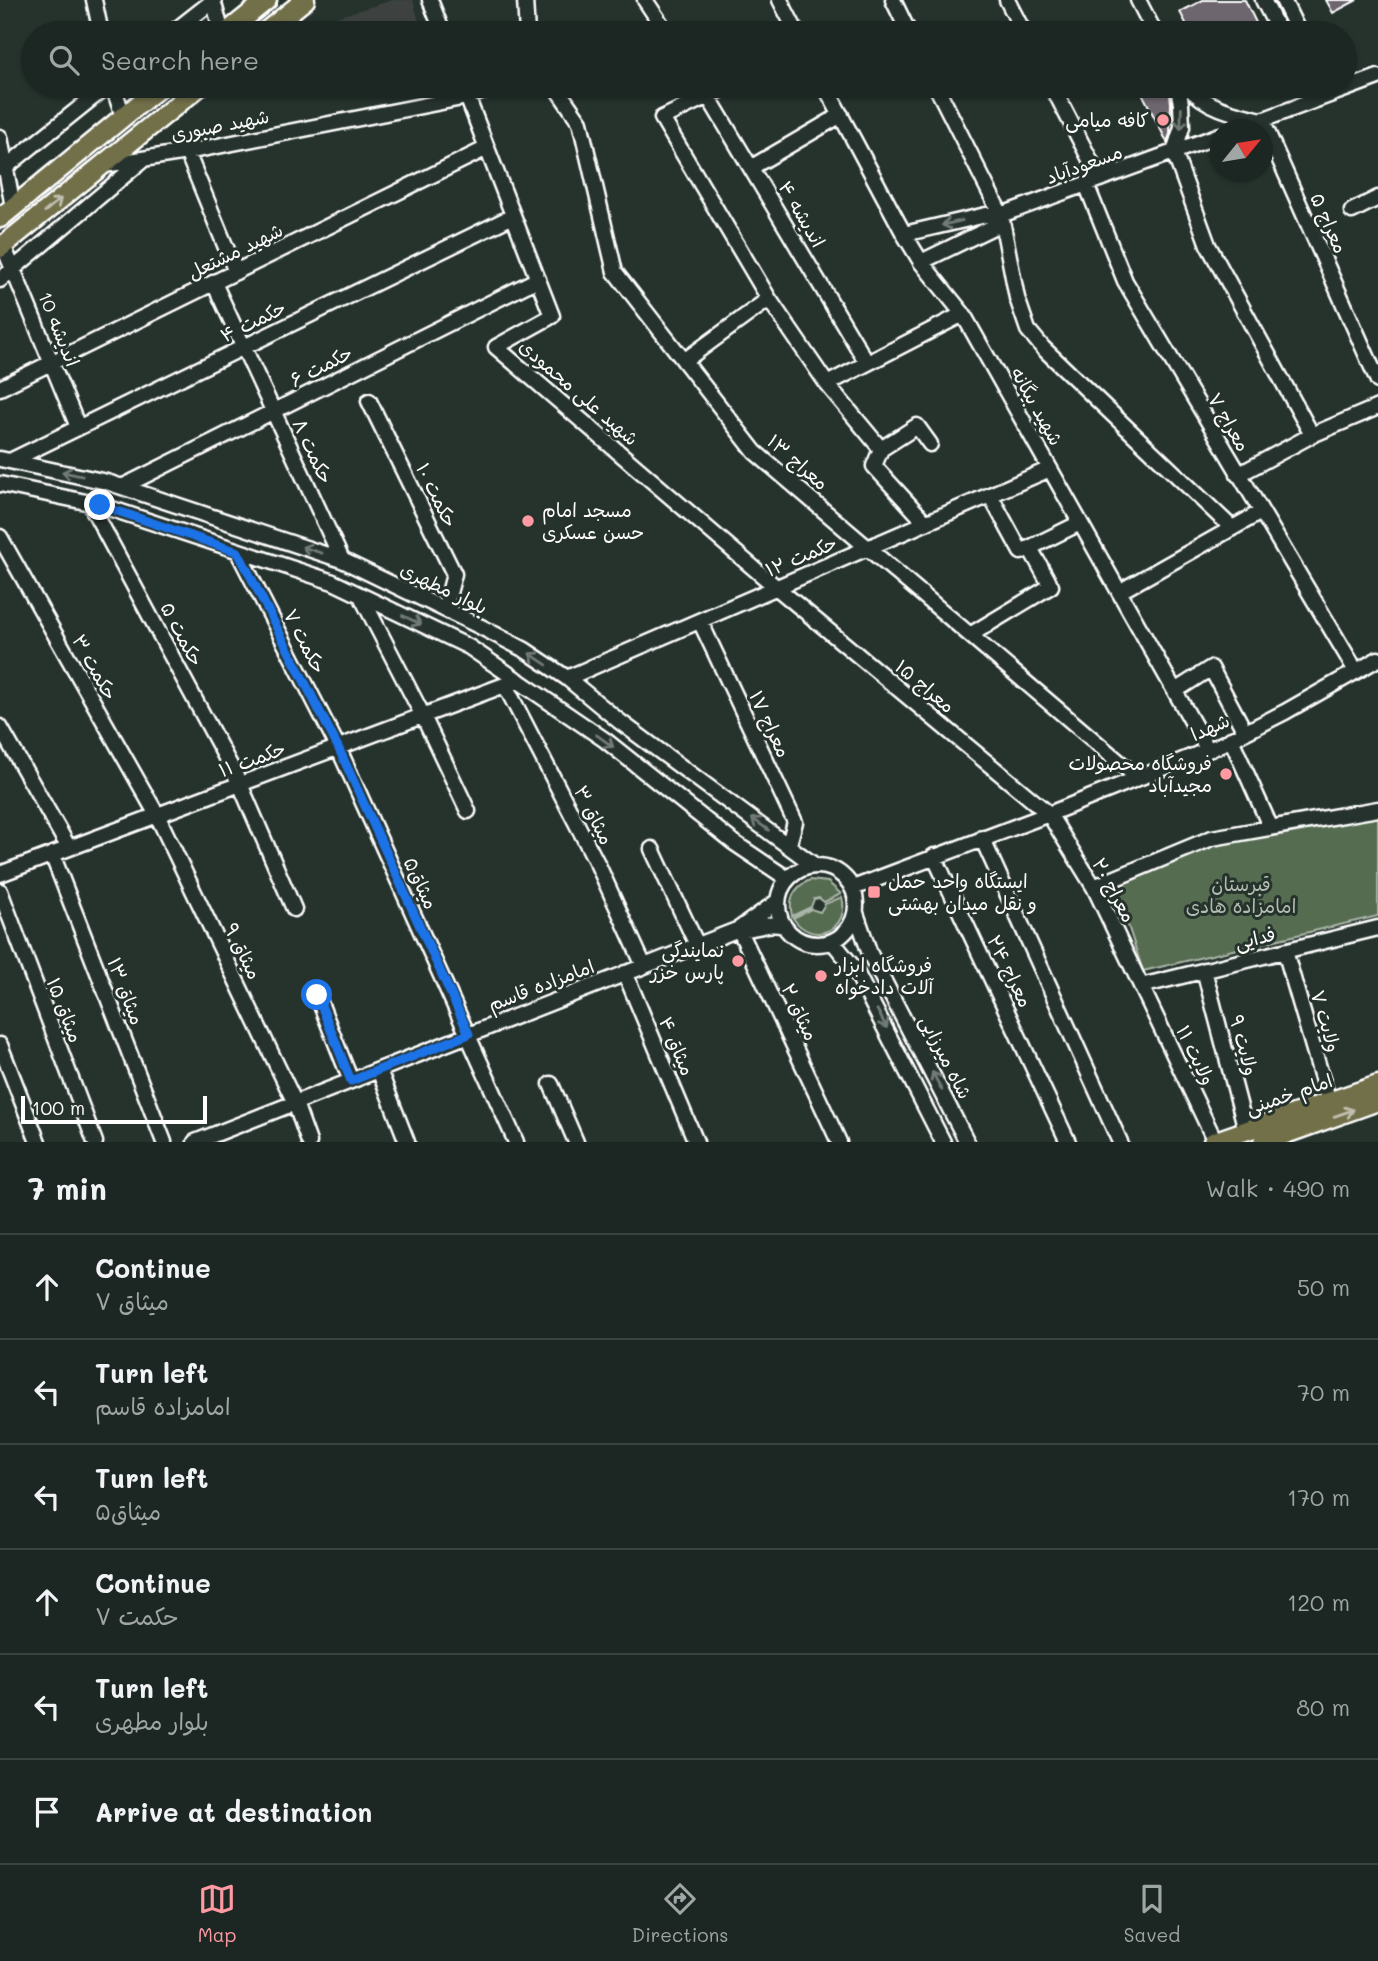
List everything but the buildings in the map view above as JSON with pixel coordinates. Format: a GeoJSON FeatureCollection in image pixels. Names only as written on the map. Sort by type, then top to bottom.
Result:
{"type":"FeatureCollection","features":[{"type":"Feature","properties":{"kind":"main road"},"geometry":{"type":"LineString","coordinates":[[240,21],[267,0]]}},
{"type":"Feature","properties":{"kind":"main road"},"geometry":{"type":"LineString","coordinates":[[279,21],[304,0]]}},
{"type":"Feature","properties":{"kind":"main road"},"geometry":{"type":"LineString","coordinates":[[6,212],[146,98]]}},
{"type":"Feature","properties":{"kind":"main road"},"geometry":{"type":"LineString","coordinates":[[2,247],[185,98]]}},
{"type":"Feature","properties":{"kind":"main road","name":"امام خمینی"},"geometry":{"type":"LineString","coordinates":[[1214,1142],[1246,1130],[1305,1127],[1329,1102],[1378,1085]]}},
{"type":"Feature","properties":{"kind":"main road","name":"امام خمینی"},"geometry":{"type":"LineString","coordinates":[[1263,1142],[1378,1101]]}},
{"type":"Feature","properties":{"kind":"street"},"geometry":{"type":"LineString","coordinates":[[94,0],[98,21]]}},
{"type":"Feature","properties":{"kind":"street"},"geometry":{"type":"LineString","coordinates":[[188,21],[213,0],[220,21]]}},
{"type":"Feature","properties":{"kind":"street"},"geometry":{"type":"LineString","coordinates":[[430,0],[438,21]]}},
{"type":"Feature","properties":{"kind":"street"},"geometry":{"type":"LineString","coordinates":[[525,0],[526,21]]}},
{"type":"Feature","properties":{"kind":"street"},"geometry":{"type":"LineString","coordinates":[[645,0],[659,21]]}},
{"type":"Feature","properties":{"kind":"street"},"geometry":{"type":"LineString","coordinates":[[780,0],[791,21]]}},
{"type":"Feature","properties":{"kind":"street"},"geometry":{"type":"LineString","coordinates":[[893,0],[903,21]]}},
{"type":"Feature","properties":{"kind":"street"},"geometry":{"type":"LineString","coordinates":[[1007,0],[1018,21]]}},
{"type":"Feature","properties":{"kind":"street"},"geometry":{"type":"LineString","coordinates":[[1139,0],[1150,21]]}},
{"type":"Feature","properties":{"kind":"street"},"geometry":{"type":"LineString","coordinates":[[1263,0],[1274,21]]}},
{"type":"Feature","properties":{"kind":"street"},"geometry":{"type":"LineString","coordinates":[[1283,0],[1293,21]]}},
{"type":"Feature","properties":{"kind":"street"},"geometry":{"type":"LineString","coordinates":[[1357,85],[1378,77]]}},
{"type":"Feature","properties":{"kind":"street"},"geometry":{"type":"LineString","coordinates":[[3,168],[92,98]]}},
{"type":"Feature","properties":{"kind":"street"},"geometry":{"type":"LineString","coordinates":[[117,98],[123,116]]}},
{"type":"Feature","properties":{"kind":"street","name":"شهید صبوری"},"geometry":{"type":"LineString","coordinates":[[104,164],[187,152],[437,98]]}},
{"type":"Feature","properties":{"kind":"street","name":"شهید علی محمودی"},"geometry":{"type":"LineString","coordinates":[[467,98],[552,316],[496,347],[777,587]]}},
{"type":"Feature","properties":{"kind":"street","name":"معراج ۱۳"},"geometry":{"type":"LineString","coordinates":[[563,98],[580,122],[615,272],[755,452],[1138,778]]}},
{"type":"Feature","properties":{"kind":"street"},"geometry":{"type":"LineString","coordinates":[[693,98],[662,118],[769,299],[827,384],[881,449]]}},
{"type":"Feature","properties":{"kind":"street","name":"اندیشه ۴"},"geometry":{"type":"LineString","coordinates":[[710,98],[867,363]]}},
{"type":"Feature","properties":{"kind":"street","name":"شهید بیگانه"},"geometry":{"type":"LineString","coordinates":[[832,98],[921,262],[963,314],[1208,750]]}},
{"type":"Feature","properties":{"kind":"street"},"geometry":{"type":"LineString","coordinates":[[942,98],[1001,215],[1017,298],[1028,330],[1043,348],[1232,528]]}},
{"type":"Feature","properties":{"kind":"street"},"geometry":{"type":"LineString","coordinates":[[1058,98],[1100,179]]}},
{"type":"Feature","properties":{"kind":"street"},"geometry":{"type":"LineString","coordinates":[[1180,98],[1182,127],[1174,152],[1208,245],[1312,435]]}},
{"type":"Feature","properties":{"kind":"street"},"geometry":{"type":"LineString","coordinates":[[1202,98],[1229,113],[1257,119]]}},
{"type":"Feature","properties":{"kind":"street"},"geometry":{"type":"LineString","coordinates":[[1265,119],[1321,98]]}},
{"type":"Feature","properties":{"kind":"street"},"geometry":{"type":"LineString","coordinates":[[752,167],[841,115]]}},
{"type":"Feature","properties":{"kind":"street"},"geometry":{"type":"LineString","coordinates":[[0,137],[6,212]]}},
{"type":"Feature","properties":{"kind":"street","name":"مسعودآباد"},"geometry":{"type":"LineString","coordinates":[[904,234],[986,215],[1001,215],[1210,139]]}},
{"type":"Feature","properties":{"kind":"street","name":"معراج ۵"},"geometry":{"type":"LineString","coordinates":[[1273,145],[1378,379]]}},
{"type":"Feature","properties":{"kind":"street","name":"شهید مشتعل"},"geometry":{"type":"LineString","coordinates":[[0,388],[487,148]]}},
{"type":"Feature","properties":{"kind":"street"},"geometry":{"type":"LineString","coordinates":[[187,152],[236,272]]}},
{"type":"Feature","properties":{"kind":"street"},"geometry":{"type":"LineString","coordinates":[[0,280],[145,158]]}},
{"type":"Feature","properties":{"kind":"street","name":"معراج ۷"},"geometry":{"type":"LineString","coordinates":[[1086,184],[1125,281],[1356,671]]}},
{"type":"Feature","properties":{"kind":"street"},"geometry":{"type":"LineString","coordinates":[[1352,211],[1378,198]]}},
{"type":"Feature","properties":{"kind":"street","name":"مسعودآباد"},"geometry":{"type":"LineString","coordinates":[[921,262],[993,227],[1001,215]]}},
{"type":"Feature","properties":{"kind":"street","name":"حکمت ۴"},"geometry":{"type":"LineString","coordinates":[[5,460],[78,428],[513,216]]}},
{"type":"Feature","properties":{"kind":"street","name":"اندیشه 10"},"geometry":{"type":"LineString","coordinates":[[2,247],[78,428]]}},
{"type":"Feature","properties":{"kind":"street","name":"حکمت ۶"},"geometry":{"type":"LineString","coordinates":[[122,487],[538,279]]}},
{"type":"Feature","properties":{"kind":"street","name":"حکمت ۸"},"geometry":{"type":"LineString","coordinates":[[214,282],[342,560]]}},
{"type":"Feature","properties":{"kind":"street"},"geometry":{"type":"LineString","coordinates":[[684,361],[769,299]]}},
{"type":"Feature","properties":{"kind":"street"},"geometry":{"type":"LineString","coordinates":[[827,384],[963,314]]}},
{"type":"Feature","properties":{"kind":"street","name":"حکمت ۱۰"},"geometry":{"type":"LineString","coordinates":[[369,401],[454,574],[445,609]]}},
{"type":"Feature","properties":{"kind":"street"},"geometry":{"type":"LineString","coordinates":[[1238,475],[1312,435],[1378,407]]}},
{"type":"Feature","properties":{"kind":"street"},"geometry":{"type":"LineString","coordinates":[[926,523],[874,466],[881,449],[917,426],[930,444]]}},
{"type":"Feature","properties":{"kind":"street","name":"بلوار مطهری"},"geometry":{"type":"LineString","coordinates":[[5,460],[122,487],[342,560],[445,609],[525,650],[567,678],[620,721],[789,844],[814,866]]}},
{"type":"Feature","properties":{"kind":"street","name":"حکمت ۱۲"},"geometry":{"type":"LineString","coordinates":[[567,678],[1050,469]]}},
{"type":"Feature","properties":{"kind":"street"},"geometry":{"type":"LineString","coordinates":[[0,484],[89,502],[333,582],[469,647],[511,683],[605,740],[733,842],[788,879]]}},
{"type":"Feature","properties":{"kind":"street"},"geometry":{"type":"LineString","coordinates":[[990,495],[1021,552],[1080,523]]}},
{"type":"Feature","properties":{"kind":"street","name":"حکمت ۵"},"geometry":{"type":"LineString","coordinates":[[89,502],[240,784],[294,909]]}},
{"type":"Feature","properties":{"kind":"street"},"geometry":{"type":"LineString","coordinates":[[1119,592],[1261,512]]}},
{"type":"Feature","properties":{"kind":"street","name":"حکمت ۳"},"geometry":{"type":"LineString","coordinates":[[0,537],[157,815]]}},
{"type":"Feature","properties":{"kind":"street"},"geometry":{"type":"LineString","coordinates":[[970,635],[1051,586],[1030,548]]}},
{"type":"Feature","properties":{"kind":"street","name":"حکمت ۷"},"geometry":{"type":"LineString","coordinates":[[238,552],[338,747]]}},
{"type":"Feature","properties":{"kind":"street"},"geometry":{"type":"LineString","coordinates":[[384,607],[394,585]]}},
{"type":"Feature","properties":{"kind":"street","name":"معراج ۱۵"},"geometry":{"type":"LineString","coordinates":[[777,587],[1049,814]]}},
{"type":"Feature","properties":{"kind":"street"},"geometry":{"type":"LineString","coordinates":[[361,596],[468,811]]}},
{"type":"Feature","properties":{"kind":"street","name":"معراج ۱۷"},"geometry":{"type":"LineString","coordinates":[[700,621],[795,822],[789,844]]}},
{"type":"Feature","properties":{"kind":"street","name":"شهدا"},"geometry":{"type":"LineString","coordinates":[[853,888],[1208,750],[1378,659]]}},
{"type":"Feature","properties":{"kind":"street"},"geometry":{"type":"LineString","coordinates":[[1175,691],[1211,668],[1270,827]]}},
{"type":"Feature","properties":{"kind":"street","name":"حکمت ۱۱"},"geometry":{"type":"LineString","coordinates":[[0,874],[511,683]]}},
{"type":"Feature","properties":{"kind":"street","name":"میثاق ۳"},"geometry":{"type":"LineString","coordinates":[[511,683],[643,966]]}},
{"type":"Feature","properties":{"kind":"street"},"geometry":{"type":"LineString","coordinates":[[0,727],[69,848]]}},
{"type":"Feature","properties":{"kind":"street","name":"میثاق۵"},"geometry":{"type":"LineString","coordinates":[[338,747],[516,1142]]}},
{"type":"Feature","properties":{"kind":"street"},"geometry":{"type":"LineString","coordinates":[[1094,887],[1212,838],[1378,808]]}},
{"type":"Feature","properties":{"kind":"street","name":"معراج ۲۰"},"geometry":{"type":"LineString","coordinates":[[1049,814],[1094,887],[1141,986]]}},
{"type":"Feature","properties":{"kind":"street","name":"میثاق ۹"},"geometry":{"type":"LineString","coordinates":[[157,815],[295,1103],[309,1142]]}},
{"type":"Feature","properties":{"kind":"street"},"geometry":{"type":"LineString","coordinates":[[982,838],[1120,1142]]}},
{"type":"Feature","properties":{"kind":"street"},"geometry":{"type":"LineString","coordinates":[[652,849],[696,945]]}},
{"type":"Feature","properties":{"kind":"street","name":"میثاق ۱۳"},"geometry":{"type":"LineString","coordinates":[[52,854],[163,1142]]}},
{"type":"Feature","properties":{"kind":"street","name":"معراج ۲۴"},"geometry":{"type":"LineString","coordinates":[[934,856],[1068,1142]]}},
{"type":"Feature","properties":{"kind":"street"},"geometry":{"type":"LineString","coordinates":[[814,866],[831,868],[840,873],[853,888],[856,901],[856,913],[843,935],[819,944],[793,936],[784,926],[778,901],[781,889],[788,879],[804,867],[814,866]]}},
{"type":"Feature","properties":{"kind":"street","name":"میثاق ۱۵"},"geometry":{"type":"LineString","coordinates":[[0,891],[95,1142]]}},
{"type":"Feature","properties":{"kind":"street","name":"امامزاده قاسم"},"geometry":{"type":"LineString","coordinates":[[195,1142],[230,1136],[295,1103],[738,929],[778,901]]}},
{"type":"Feature","properties":{"kind":"street","name":"شاه میرزایی"},"geometry":{"type":"LineString","coordinates":[[856,913],[870,954],[967,1142]]}},
{"type":"Feature","properties":{"kind":"street"},"geometry":{"type":"LineString","coordinates":[[738,929],[749,930],[770,923],[784,926]]}},
{"type":"Feature","properties":{"kind":"street","name":"فدایی"},"geometry":{"type":"LineString","coordinates":[[1141,986],[1378,928]]}},
{"type":"Feature","properties":{"kind":"street","name":"میثاق ۲"},"geometry":{"type":"LineString","coordinates":[[738,929],[839,1142]]}},
{"type":"Feature","properties":{"kind":"street","name":"شاه میرزایی"},"geometry":{"type":"LineString","coordinates":[[832,941],[854,968],[943,1142]]}},
{"type":"Feature","properties":{"kind":"street","name":"ولایت ۷"},"geometry":{"type":"LineString","coordinates":[[1285,951],[1329,1102]]}},
{"type":"Feature","properties":{"kind":"street","name":"ولایت ۹"},"geometry":{"type":"LineString","coordinates":[[1204,971],[1246,1130]]}},
{"type":"Feature","properties":{"kind":"street","name":"میثاق ۴"},"geometry":{"type":"LineString","coordinates":[[625,973],[694,1138]]}},
{"type":"Feature","properties":{"kind":"street","name":"ولایت ۱۱"},"geometry":{"type":"LineString","coordinates":[[1141,986],[1214,1142]]}},
{"type":"Feature","properties":{"kind":"street"},"geometry":{"type":"LineString","coordinates":[[317,995],[351,1081]]}},
{"type":"Feature","properties":{"kind":"street"},"geometry":{"type":"LineString","coordinates":[[0,1045],[38,1142]]}},
{"type":"Feature","properties":{"kind":"street"},"geometry":{"type":"LineString","coordinates":[[379,1070],[407,1142]]}},
{"type":"Feature","properties":{"kind":"street"},"geometry":{"type":"LineString","coordinates":[[551,1084],[576,1142]]}},
{"type":"Feature","properties":{"kind":"shaded area"},"geometry":{"type":"Polygon","coordinates":[[[393,0],[413,0],[419,21],[326,21],[393,0]]]}},
{"type":"Feature","properties":{"kind":"green space","name":"قبرستان امامزاده هادی"},"geometry":{"type":"Polygon","coordinates":[[[1378,812],[1378,916],[1143,971],[1115,886],[1217,845],[1378,812]]]}},
{"type":"Feature","properties":{"kind":"green space"},"geometry":{"type":"Polygon","coordinates":[[[810,880],[828,882],[841,894],[824,902],[819,898],[814,899],[811,907],[792,916],[793,894],[810,880]]]}},
{"type":"Feature","properties":{"kind":"green space"},"geometry":{"type":"Polygon","coordinates":[[[842,897],[841,918],[828,931],[810,932],[793,918],[811,909],[820,912],[825,904],[842,897]]]}},
{"type":"Feature","properties":{"kind":"place","name":"کافه میامی"},"geometry":{"type":"Point","coordinates":[1163,120]}},
{"type":"Feature","properties":{"kind":"place","name":"مسجد امام حسن عسکری"},"geometry":{"type":"Point","coordinates":[528,521]}},
{"type":"Feature","properties":{"kind":"place","name":"فروشگاه محصولات مجیدآباد"},"geometry":{"type":"Point","coordinates":[1226,774]}},
{"type":"Feature","properties":{"kind":"place","name":"ایستگاه واحد حمل و نقل میدان بهشتی"},"geometry":{"type":"Point","coordinates":[874,892]}},
{"type":"Feature","properties":{"kind":"place","name":"نمایندگی پارس خزر"},"geometry":{"type":"Point","coordinates":[738,961]}},
{"type":"Feature","properties":{"kind":"place","name":"فروشگاه ابزار آلات دادخواه"},"geometry":{"type":"Point","coordinates":[821,976]}},
{"type":"Feature","properties":{"kind":"route"},"geometry":{"type":"LineString","coordinates":[[100,505],[238,552],[338,747],[469,1034],[351,1081],[317,995]]}}]}
